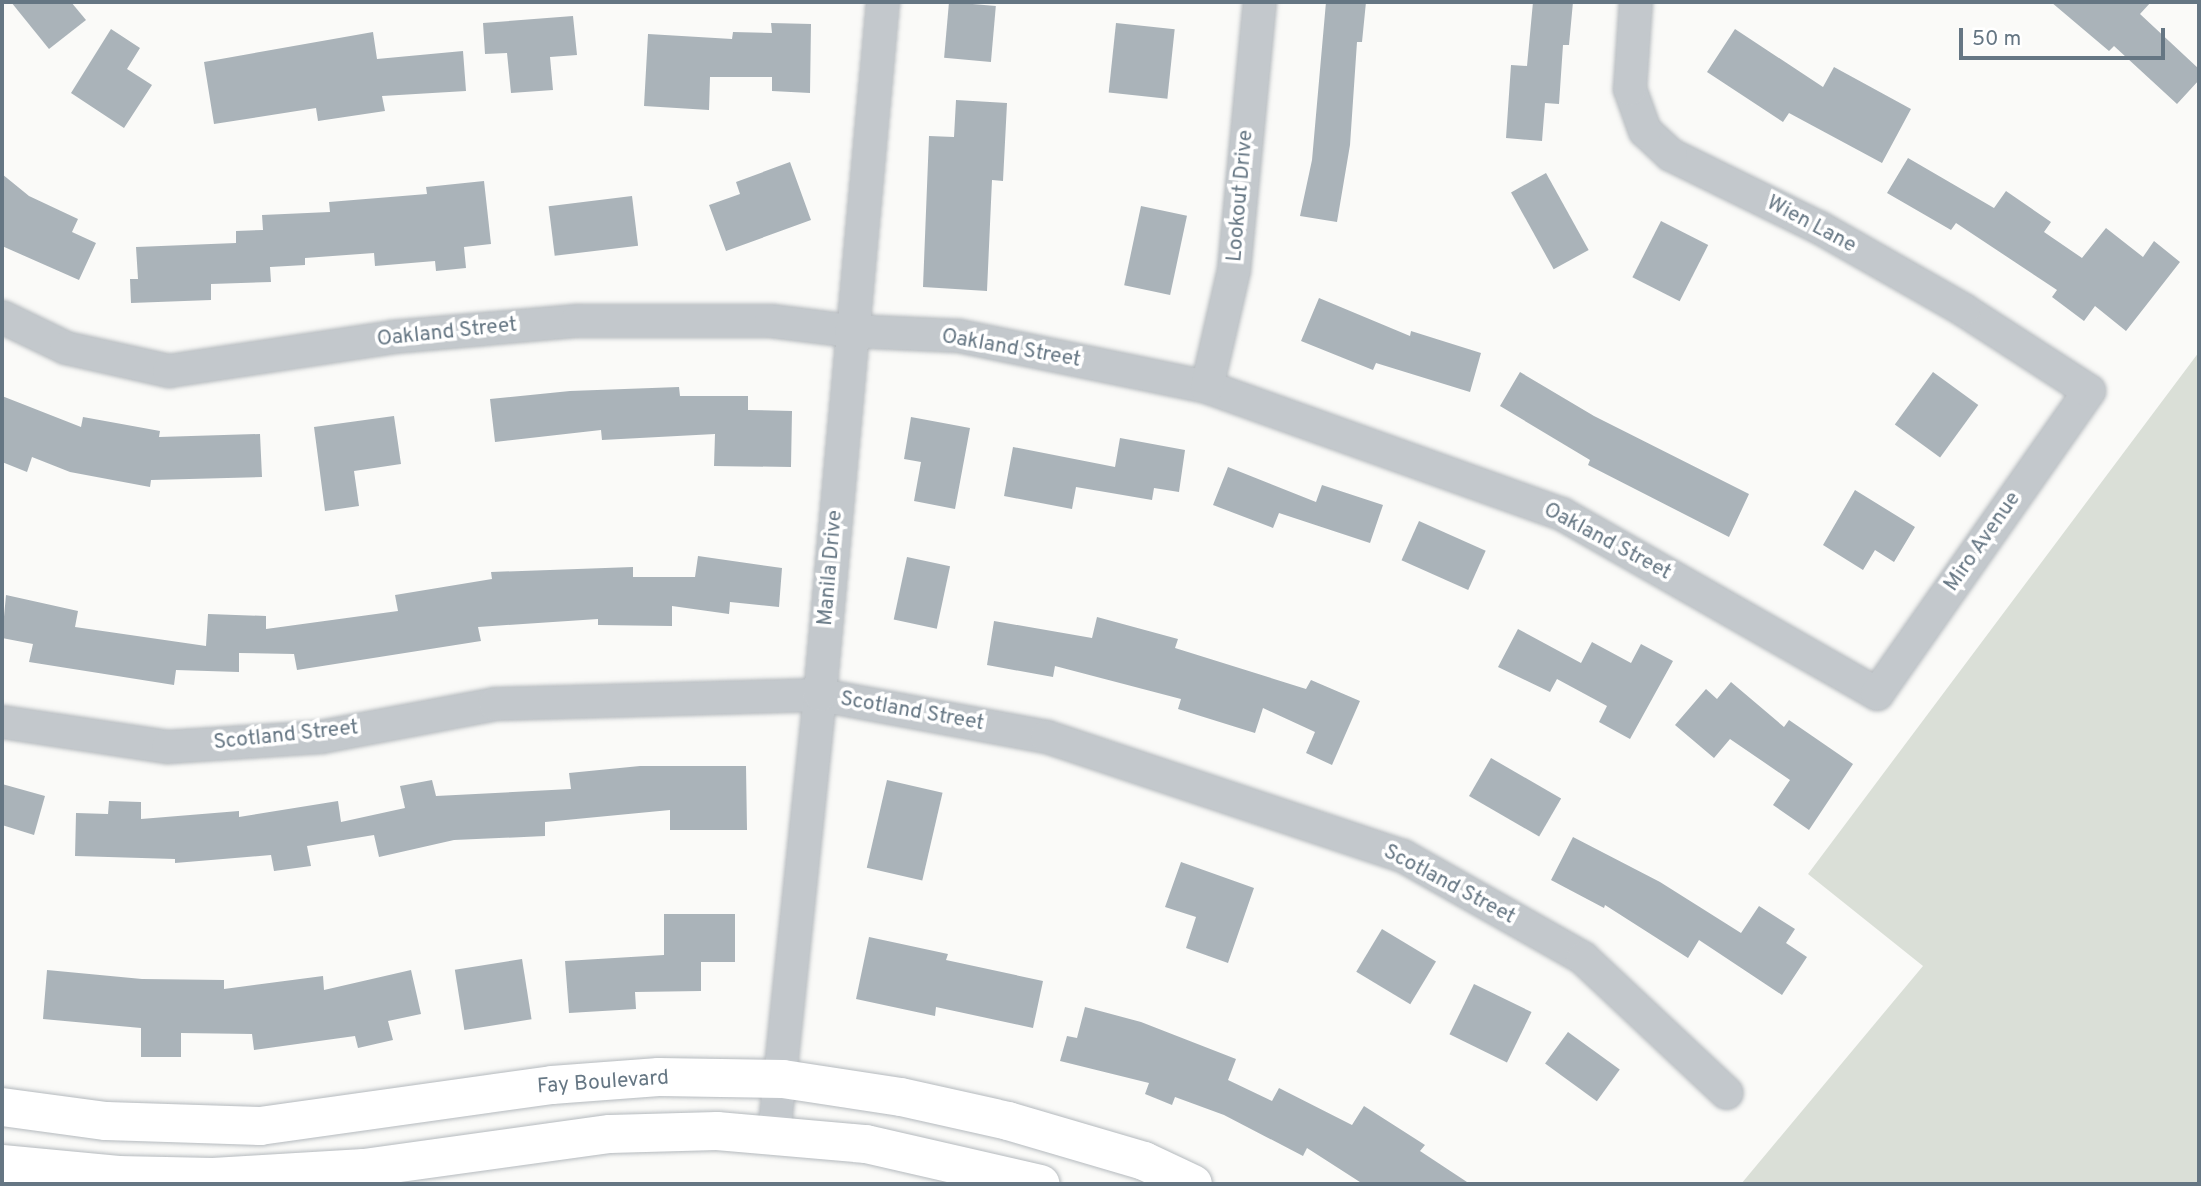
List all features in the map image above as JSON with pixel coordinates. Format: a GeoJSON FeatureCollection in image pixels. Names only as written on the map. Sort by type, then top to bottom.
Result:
{"type":"FeatureCollection","features":[{"type":"Feature","properties":{"kind":"main road","name":"Fay Boulevard"},"geometry":{"type":"LineString","coordinates":[[2,1107],[106,1121],[260,1126],[552,1085],[659,1077],[783,1079],[901,1097],[1008,1121],[1143,1161],[1193,1184]]}},
{"type":"Feature","properties":{"kind":"main road"},"geometry":{"type":"LineString","coordinates":[[2,1164],[118,1175],[213,1177],[364,1168],[610,1134],[774,1133],[866,1144],[1040,1184]]}},
{"type":"Feature","properties":{"kind":"street","name":"Manila Drive"},"geometry":{"type":"LineString","coordinates":[[774,1133],[783,1079],[883,2]]}},
{"type":"Feature","properties":{"kind":"street","name":"Lookout Drive"},"geometry":{"type":"LineString","coordinates":[[1207,387],[1234,270],[1260,2]]}},
{"type":"Feature","properties":{"kind":"street","name":"Wien Lane"},"geometry":{"type":"LineString","coordinates":[[1636,2],[1630,89],[1645,131],[1671,155],[1820,228],[1964,310],[2089,391]]}},
{"type":"Feature","properties":{"kind":"street","name":"Oakland Street"},"geometry":{"type":"LineString","coordinates":[[2,317],[66,348],[169,371],[393,337],[577,321],[771,321],[851,331],[958,336],[1207,387],[1562,514],[1877,694]]}},
{"type":"Feature","properties":{"kind":"street","name":"Miro Avenue"},"geometry":{"type":"LineString","coordinates":[[1877,694],[2089,391]]}},
{"type":"Feature","properties":{"kind":"street","name":"Scotland Street"},"geometry":{"type":"LineString","coordinates":[[2,722],[168,747],[321,737],[495,704],[820,695],[1047,737],[1403,856],[1583,958],[1727,1093]]}},
{"type":"Feature","properties":{"kind":"shaded area"},"geometry":{"type":"Polygon","coordinates":[[[2199,352],[2199,1184],[1741,1184],[1923,966],[1808,874],[2199,352]]]}},
{"type":"Feature","properties":{"kind":"building"},"geometry":{"type":"Polygon","coordinates":[[[11,2],[71,2],[86,20],[49,49],[11,2]]]}},
{"type":"Feature","properties":{"kind":"building"},"geometry":{"type":"Polygon","coordinates":[[[949,2],[996,6],[991,62],[944,58],[949,2]]]}},
{"type":"Feature","properties":{"kind":"building"},"geometry":{"type":"Polygon","coordinates":[[[1326,2],[1366,2],[1362,42],[1357,42],[1350,145],[1337,222],[1300,216],[1312,160],[1326,2]]]}},
{"type":"Feature","properties":{"kind":"building"},"geometry":{"type":"Polygon","coordinates":[[[1533,2],[1573,2],[1569,45],[1563,45],[1559,104],[1545,103],[1542,141],[1506,138],[1511,65],[1527,66],[1533,2]]]}},
{"type":"Feature","properties":{"kind":"building"},"geometry":{"type":"Polygon","coordinates":[[[2051,2],[2151,2],[2140,14],[2199,69],[2199,80],[2177,104],[2114,46],[2109,51],[2051,2]]]}},
{"type":"Feature","properties":{"kind":"building"},"geometry":{"type":"Polygon","coordinates":[[[573,16],[577,55],[550,57],[553,90],[511,93],[507,53],[485,54],[483,23],[573,16]]]}},
{"type":"Feature","properties":{"kind":"building"},"geometry":{"type":"Polygon","coordinates":[[[771,23],[811,24],[810,93],[772,91],[772,77],[710,77],[709,110],[644,106],[648,34],[732,39],[733,32],[772,33],[771,23]]]}},
{"type":"Feature","properties":{"kind":"building"},"geometry":{"type":"Polygon","coordinates":[[[1116,23],[1175,29],[1167,99],[1109,93],[1116,23]]]}},
{"type":"Feature","properties":{"kind":"building"},"geometry":{"type":"Polygon","coordinates":[[[111,29],[140,48],[127,69],[152,85],[124,128],[71,93],[111,29]]]}},
{"type":"Feature","properties":{"kind":"building"},"geometry":{"type":"Polygon","coordinates":[[[1735,29],[1823,87],[1834,67],[1911,109],[1882,163],[1789,113],[1783,122],[1707,72],[1735,29]]]}},
{"type":"Feature","properties":{"kind":"building"},"geometry":{"type":"Polygon","coordinates":[[[373,32],[377,59],[463,51],[466,91],[382,96],[385,111],[318,121],[316,108],[214,124],[204,62],[373,32]]]}},
{"type":"Feature","properties":{"kind":"building"},"geometry":{"type":"Polygon","coordinates":[[[956,100],[1007,103],[1003,181],[992,180],[987,291],[923,287],[929,136],[954,137],[956,100]]]}},
{"type":"Feature","properties":{"kind":"building"},"geometry":{"type":"Polygon","coordinates":[[[1908,158],[1994,208],[2006,191],[2051,222],[2044,232],[2082,258],[2106,228],[2143,257],[2154,241],[2180,262],[2126,331],[2095,306],[2084,321],[2052,297],[2057,290],[1956,223],[1951,230],[1887,193],[1908,158]]]}},
{"type":"Feature","properties":{"kind":"building"},"geometry":{"type":"Polygon","coordinates":[[[790,162],[811,220],[726,251],[709,205],[740,194],[736,182],[790,162]]]}},
{"type":"Feature","properties":{"kind":"building"},"geometry":{"type":"Polygon","coordinates":[[[1546,173],[1589,250],[1554,269],[1511,192],[1546,173]]]}},
{"type":"Feature","properties":{"kind":"building"},"geometry":{"type":"Polygon","coordinates":[[[2,174],[29,196],[78,219],[72,232],[96,243],[79,280],[2,246],[2,174]]]}},
{"type":"Feature","properties":{"kind":"building"},"geometry":{"type":"Polygon","coordinates":[[[484,181],[491,244],[464,247],[466,268],[436,271],[435,261],[375,266],[374,253],[305,258],[305,265],[270,267],[271,282],[211,284],[211,300],[131,303],[130,279],[138,279],[136,247],[236,243],[236,231],[263,230],[262,215],[330,212],[329,202],[427,194],[426,187],[484,181]]]}},
{"type":"Feature","properties":{"kind":"building"},"geometry":{"type":"Polygon","coordinates":[[[632,196],[638,246],[555,256],[549,206],[632,196]]]}},
{"type":"Feature","properties":{"kind":"building"},"geometry":{"type":"Polygon","coordinates":[[[1141,206],[1187,216],[1170,295],[1124,285],[1141,206]]]}},
{"type":"Feature","properties":{"kind":"building"},"geometry":{"type":"Polygon","coordinates":[[[1661,221],[1708,245],[1680,301],[1632,277],[1661,221]]]}},
{"type":"Feature","properties":{"kind":"building"},"geometry":{"type":"Polygon","coordinates":[[[1319,298],[1410,336],[1411,331],[1481,353],[1470,392],[1376,363],[1373,370],[1301,341],[1319,298]]]}},
{"type":"Feature","properties":{"kind":"building"},"geometry":{"type":"Polygon","coordinates":[[[1520,372],[1594,416],[1749,494],[1729,537],[1588,465],[1590,460],[1500,406],[1520,372]]]}},
{"type":"Feature","properties":{"kind":"building"},"geometry":{"type":"Polygon","coordinates":[[[1933,372],[1978,405],[1940,458],[1895,425],[1933,372]]]}},
{"type":"Feature","properties":{"kind":"building"},"geometry":{"type":"Polygon","coordinates":[[[679,387],[680,396],[748,396],[748,410],[792,411],[791,467],[714,466],[715,434],[602,440],[601,430],[495,442],[490,399],[570,391],[679,387]]]}},
{"type":"Feature","properties":{"kind":"building"},"geometry":{"type":"Polygon","coordinates":[[[2,396],[81,427],[83,417],[160,431],[159,437],[260,434],[262,477],[151,480],[150,487],[70,472],[32,457],[27,472],[2,462],[2,396]]]}},
{"type":"Feature","properties":{"kind":"building"},"geometry":{"type":"Polygon","coordinates":[[[394,416],[401,464],[354,471],[359,506],[325,511],[314,427],[394,416]]]}},
{"type":"Feature","properties":{"kind":"building"},"geometry":{"type":"Polygon","coordinates":[[[911,417],[970,428],[955,509],[914,501],[921,462],[904,459],[911,417]]]}},
{"type":"Feature","properties":{"kind":"building"},"geometry":{"type":"Polygon","coordinates":[[[1120,438],[1185,450],[1179,492],[1154,488],[1152,500],[1076,487],[1072,509],[1004,496],[1013,447],[1115,467],[1120,438]]]}},
{"type":"Feature","properties":{"kind":"building"},"geometry":{"type":"Polygon","coordinates":[[[1228,467],[1316,502],[1322,485],[1383,505],[1370,543],[1279,513],[1273,528],[1213,505],[1228,467]]]}},
{"type":"Feature","properties":{"kind":"building"},"geometry":{"type":"Polygon","coordinates":[[[1855,490],[1915,527],[1894,562],[1875,550],[1863,570],[1823,545],[1855,490]]]}},
{"type":"Feature","properties":{"kind":"building"},"geometry":{"type":"Polygon","coordinates":[[[1419,521],[1486,551],[1468,590],[1402,560],[1419,521]]]}},
{"type":"Feature","properties":{"kind":"building"},"geometry":{"type":"Polygon","coordinates":[[[698,556],[782,568],[779,607],[730,602],[729,614],[672,606],[672,626],[598,625],[598,619],[478,627],[481,641],[297,670],[294,654],[239,653],[239,672],[176,670],[174,685],[29,662],[33,644],[2,638],[6,595],[78,611],[75,627],[206,646],[208,614],[266,616],[266,629],[398,611],[395,595],[492,579],[491,572],[633,567],[633,577],[695,577],[698,556]]]}},
{"type":"Feature","properties":{"kind":"building"},"geometry":{"type":"Polygon","coordinates":[[[907,557],[950,566],[937,629],[894,620],[907,557]]]}},
{"type":"Feature","properties":{"kind":"building"},"geometry":{"type":"Polygon","coordinates":[[[1097,617],[1178,639],[1175,648],[1306,689],[1311,680],[1360,701],[1332,765],[1306,753],[1315,732],[1263,708],[1255,733],[1178,709],[1181,699],[1055,666],[1053,677],[987,665],[994,621],[1092,638],[1097,617]]]}},
{"type":"Feature","properties":{"kind":"building"},"geometry":{"type":"Polygon","coordinates":[[[1518,629],[1581,663],[1592,642],[1631,663],[1641,644],[1673,661],[1630,739],[1599,722],[1607,706],[1557,679],[1550,692],[1498,667],[1518,629]]]}},
{"type":"Feature","properties":{"kind":"building"},"geometry":{"type":"Polygon","coordinates":[[[1731,682],[1784,727],[1789,720],[1853,764],[1809,830],[1773,805],[1790,780],[1730,739],[1714,758],[1675,725],[1706,689],[1717,699],[1731,682]]]}},
{"type":"Feature","properties":{"kind":"building"},"geometry":{"type":"Polygon","coordinates":[[[1491,758],[1561,798],[1539,837],[1469,796],[1491,758]]]}},
{"type":"Feature","properties":{"kind":"building"},"geometry":{"type":"Polygon","coordinates":[[[640,766],[746,766],[747,830],[670,830],[670,810],[545,822],[545,836],[454,840],[379,857],[374,835],[307,846],[311,866],[274,871],[271,855],[175,863],[175,859],[75,856],[76,813],[108,814],[109,801],[141,802],[141,819],[239,811],[239,817],[338,801],[341,822],[405,808],[400,786],[432,780],[436,796],[571,789],[569,773],[640,766]]]}},
{"type":"Feature","properties":{"kind":"building"},"geometry":{"type":"Polygon","coordinates":[[[887,780],[943,793],[922,881],[867,868],[887,780]]]}},
{"type":"Feature","properties":{"kind":"building"},"geometry":{"type":"Polygon","coordinates":[[[2,784],[45,796],[34,835],[2,825],[2,784]]]}},
{"type":"Feature","properties":{"kind":"building"},"geometry":{"type":"Polygon","coordinates":[[[1573,837],[1660,882],[1741,933],[1759,906],[1795,929],[1786,943],[1807,957],[1782,995],[1699,940],[1688,958],[1605,905],[1604,908],[1551,880],[1573,837]]]}},
{"type":"Feature","properties":{"kind":"building"},"geometry":{"type":"Polygon","coordinates":[[[1181,862],[1254,888],[1228,963],[1186,948],[1196,917],[1165,907],[1181,862]]]}},
{"type":"Feature","properties":{"kind":"building"},"geometry":{"type":"Polygon","coordinates":[[[664,914],[735,914],[735,962],[701,962],[701,991],[635,992],[636,1009],[569,1013],[565,961],[664,955],[664,914]]]}},
{"type":"Feature","properties":{"kind":"building"},"geometry":{"type":"Polygon","coordinates":[[[1382,929],[1436,961],[1410,1004],[1356,972],[1382,929]]]}},
{"type":"Feature","properties":{"kind":"building"},"geometry":{"type":"Polygon","coordinates":[[[869,937],[948,954],[946,960],[1043,981],[1033,1028],[936,1007],[935,1016],[856,999],[869,937]]]}},
{"type":"Feature","properties":{"kind":"building"},"geometry":{"type":"Polygon","coordinates":[[[522,959],[532,1019],[464,1030],[455,970],[522,959]]]}},
{"type":"Feature","properties":{"kind":"building"},"geometry":{"type":"Polygon","coordinates":[[[47,970],[142,979],[224,980],[224,989],[323,976],[324,990],[411,970],[421,1014],[388,1021],[393,1040],[358,1048],[355,1036],[254,1050],[252,1034],[181,1033],[181,1057],[141,1057],[141,1028],[43,1019],[47,970]]]}},
{"type":"Feature","properties":{"kind":"building"},"geometry":{"type":"Polygon","coordinates":[[[1474,984],[1532,1012],[1507,1062],[1449,1034],[1474,984]]]}},
{"type":"Feature","properties":{"kind":"building"},"geometry":{"type":"Polygon","coordinates":[[[1085,1007],[1141,1022],[1236,1059],[1228,1080],[1272,1101],[1279,1088],[1352,1125],[1364,1106],[1425,1145],[1420,1151],[1470,1184],[1363,1184],[1307,1148],[1303,1156],[1224,1115],[1175,1097],[1172,1105],[1145,1094],[1149,1083],[1060,1061],[1067,1036],[1077,1038],[1085,1007]]]}},
{"type":"Feature","properties":{"kind":"building"},"geometry":{"type":"Polygon","coordinates":[[[1568,1032],[1620,1070],[1597,1101],[1545,1064],[1568,1032]]]}}]}
